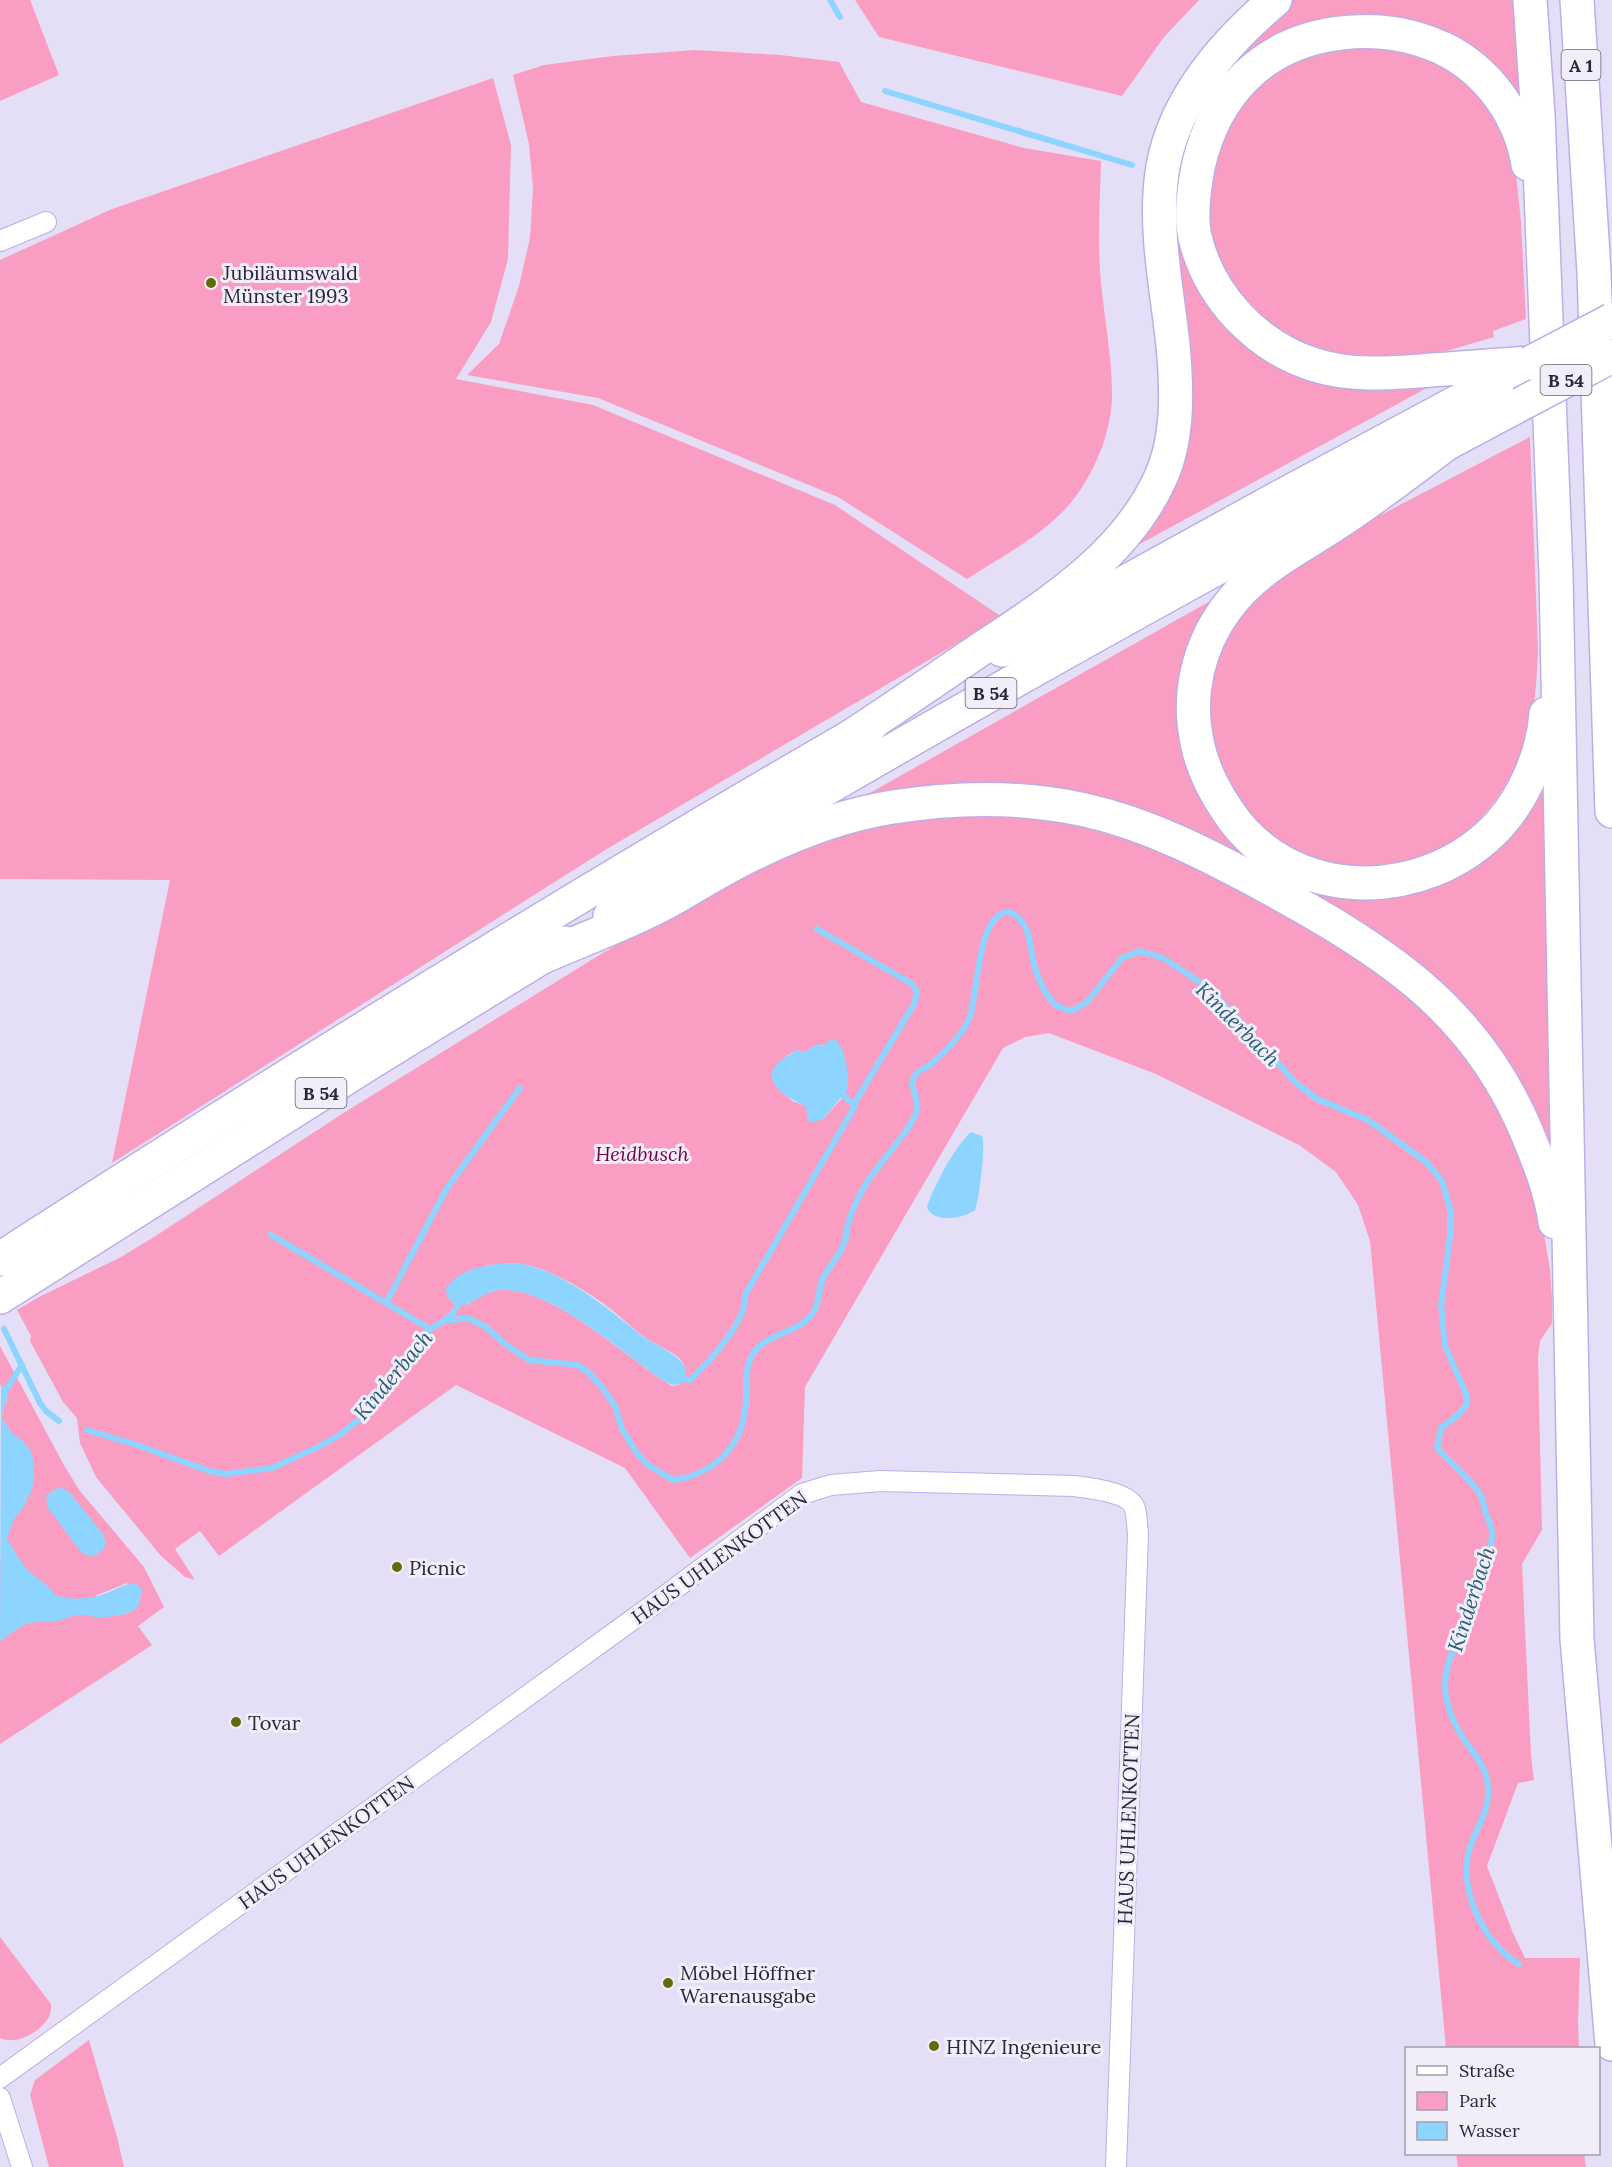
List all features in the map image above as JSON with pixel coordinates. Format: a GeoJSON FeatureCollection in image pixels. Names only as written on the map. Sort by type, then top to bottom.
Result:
{"type":"FeatureCollection","features":[{"type":"Feature","properties":{"kind":"highway"},"geometry":{"type":"LineString","coordinates":[[847,739],[1016,626],[1087,572],[1134,525],[1148,503],[1162,477],[1169,450],[1176,394],[1160,227],[1162,172],[1171,140],[1194,88],[1234,38],[1275,0]]}},
{"type":"Feature","properties":{"kind":"highway"},"geometry":{"type":"LineString","coordinates":[[1530,0],[1538,115],[1556,575],[1577,1639],[1612,2044]]}},
{"type":"Feature","properties":{"kind":"highway","name":"A 1"},"geometry":{"type":"LineString","coordinates":[[1577,0],[1594,272],[1612,811]]}},
{"type":"Feature","properties":{"kind":"highway"},"geometry":{"type":"LineString","coordinates":[[1530,363],[1399,372],[1352,372],[1317,366],[1270,345],[1244,322],[1223,298],[1207,272],[1195,235],[1193,210],[1195,182],[1201,156],[1213,124],[1239,82],[1256,66],[1275,54],[1298,42],[1322,35],[1372,31],[1404,34],[1424,40],[1465,61],[1501,98],[1513,117],[1524,142],[1544,258]]}},
{"type":"Feature","properties":{"kind":"highway","name":"B 54"},"geometry":{"type":"LineString","coordinates":[[0,1259],[406,1002],[664,846],[847,739],[1117,586],[1612,320]]}},
{"type":"Feature","properties":{"kind":"highway","name":"B 54"},"geometry":{"type":"LineString","coordinates":[[0,1297],[361,1068],[540,958],[953,715],[1193,580],[1612,356]]}},
{"type":"Feature","properties":{"kind":"highway"},"geometry":{"type":"LineString","coordinates":[[1450,441],[1340,522],[1268,567],[1247,585],[1227,608],[1210,634],[1196,677],[1193,703],[1194,730],[1206,775],[1237,825],[1265,852],[1294,869],[1327,879],[1361,884],[1388,882],[1434,869],[1471,849],[1499,825],[1509,813],[1534,764],[1545,729],[1556,575]]}},
{"type":"Feature","properties":{"kind":"highway"},"geometry":{"type":"LineString","coordinates":[[540,958],[663,905],[738,861],[770,846],[852,816],[891,807],[940,801],[992,800],[1052,804],[1125,821],[1172,839],[1203,852],[1317,914],[1384,957],[1440,1002],[1484,1054],[1519,1113],[1546,1184],[1554,1213],[1560,1291],[1571,1381]]}},
{"type":"Feature","properties":{"kind":"street"},"geometry":{"type":"LineString","coordinates":[[0,241],[46,222]]}},
{"type":"Feature","properties":{"kind":"street","name":"HAUS UHLENKOTTEN"},"geometry":{"type":"LineString","coordinates":[[0,2078],[652,1606],[802,1494],[831,1485],[880,1481],[1074,1486],[1103,1490],[1127,1500],[1135,1509],[1138,1534],[1116,2167]]}},
{"type":"Feature","properties":{"kind":"street"},"geometry":{"type":"LineString","coordinates":[[0,2098],[22,2167]]}},
{"type":"Feature","properties":{"kind":"green space"},"geometry":{"type":"Polygon","coordinates":[[[0,0],[30,0],[59,75],[0,101],[0,0]]]}},
{"type":"Feature","properties":{"kind":"green space"},"geometry":{"type":"Polygon","coordinates":[[[855,0],[1199,0],[1164,37],[1122,96],[879,37],[855,0]]]}},
{"type":"Feature","properties":{"kind":"green space"},"geometry":{"type":"Polygon","coordinates":[[[1290,0],[1516,0],[1523,110],[1503,82],[1330,22],[1190,143],[1229,325],[1426,385],[1425,389],[1138,545],[1158,516],[1170,190],[1202,95],[1290,0]]]}},
{"type":"Feature","properties":{"kind":"green space"},"geometry":{"type":"Polygon","coordinates":[[[1347,45],[1414,51],[1456,74],[1475,91],[1501,126],[1515,164],[1521,222],[1526,319],[1493,331],[1494,337],[1450,350],[1398,360],[1315,352],[1260,320],[1229,283],[1210,235],[1207,197],[1220,142],[1244,100],[1271,75],[1308,54],[1347,45]]]}},
{"type":"Feature","properties":{"kind":"green space"},"geometry":{"type":"Polygon","coordinates":[[[695,50],[780,55],[839,62],[861,102],[1024,148],[1101,161],[1100,271],[1111,363],[1112,394],[1105,439],[1093,469],[1067,507],[1045,528],[967,579],[838,497],[598,398],[467,375],[499,344],[519,286],[530,238],[533,188],[529,144],[513,75],[544,65],[613,56],[695,50]]]}},
{"type":"Feature","properties":{"kind":"green space"},"geometry":{"type":"Polygon","coordinates":[[[493,78],[511,145],[508,259],[491,322],[456,379],[593,405],[835,505],[1002,617],[605,850],[112,1163],[170,880],[0,879],[0,260],[112,209],[493,78]]]}},
{"type":"Feature","properties":{"kind":"green space"},"geometry":{"type":"Polygon","coordinates":[[[1530,437],[1538,651],[1536,683],[1532,716],[1525,742],[1502,791],[1467,831],[1446,846],[1422,857],[1384,866],[1361,867],[1317,861],[1291,849],[1265,830],[1236,798],[1229,786],[1215,746],[1210,701],[1219,658],[1228,638],[1240,618],[1268,586],[1319,548],[1530,437]]]}},
{"type":"Feature","properties":{"kind":"green space"},"geometry":{"type":"Polygon","coordinates":[[[1212,600],[1215,601],[1193,651],[1231,834],[1407,889],[1545,767],[1556,1161],[1474,1032],[1176,831],[861,798],[1212,600]]]}},
{"type":"Feature","properties":{"kind":"green space","name":"Heidbusch"},"geometry":{"type":"Polygon","coordinates":[[[1021,816],[1082,827],[1151,848],[1269,907],[1378,972],[1432,1017],[1480,1074],[1516,1141],[1541,1217],[1550,1269],[1552,1299],[1552,1323],[1540,1341],[1538,1357],[1542,1530],[1522,1564],[1534,1780],[1518,1783],[1487,1866],[1525,1958],[1580,1958],[1579,2047],[1446,2047],[1370,1241],[1358,1205],[1336,1172],[1299,1145],[1156,1074],[1049,1033],[1025,1037],[1003,1048],[805,1387],[802,1478],[690,1558],[625,1468],[456,1385],[219,1556],[200,1531],[175,1549],[195,1580],[185,1577],[161,1556],[96,1477],[80,1443],[77,1418],[63,1402],[30,1341],[31,1336],[17,1310],[121,1257],[154,1237],[345,1112],[658,920],[767,861],[854,831],[924,817],[1021,816]],[[827,1044],[812,1047],[806,1052],[796,1050],[787,1056],[776,1085],[792,1101],[806,1106],[808,1113],[823,1119],[844,1096],[845,1059],[827,1044]],[[517,1263],[489,1265],[466,1272],[466,1305],[486,1294],[500,1290],[519,1291],[540,1298],[585,1324],[672,1386],[679,1385],[685,1374],[685,1368],[678,1357],[647,1339],[584,1291],[563,1279],[529,1265],[517,1263]]]}},
{"type":"Feature","properties":{"kind":"green space"},"geometry":{"type":"Polygon","coordinates":[[[0,1346],[80,1491],[144,1567],[164,1607],[138,1626],[152,1645],[0,1744],[0,1560],[7,1539],[2,1418],[8,1398],[0,1385],[0,1346]],[[127,1583],[95,1596],[122,1615],[133,1611],[127,1583]]]}},
{"type":"Feature","properties":{"kind":"green space"},"geometry":{"type":"Polygon","coordinates":[[[0,1937],[51,2004],[50,2014],[42,2026],[29,2035],[14,2040],[0,2038],[0,1937]]]}},
{"type":"Feature","properties":{"kind":"green space"},"geometry":{"type":"Polygon","coordinates":[[[89,2040],[124,2167],[49,2167],[30,2095],[35,2080],[89,2040]]]}},
{"type":"Feature","properties":{"kind":"green space"},"geometry":{"type":"Polygon","coordinates":[[[1456,2155],[1584,2155],[1586,2167],[1458,2167],[1456,2155]]]}},
{"type":"Feature","properties":{"kind":"water"},"geometry":{"type":"Polygon","coordinates":[[[835,1039],[844,1056],[848,1089],[823,1119],[811,1123],[808,1120],[806,1106],[780,1091],[772,1079],[772,1072],[778,1063],[796,1050],[806,1052],[816,1044],[822,1046],[835,1039]]]}},
{"type":"Feature","properties":{"kind":"water"},"geometry":{"type":"Polygon","coordinates":[[[971,1132],[982,1136],[983,1141],[975,1210],[957,1217],[936,1216],[927,1208],[930,1200],[952,1156],[971,1132]]]}},
{"type":"Feature","properties":{"kind":"water"},"geometry":{"type":"Polygon","coordinates":[[[517,1263],[553,1274],[585,1292],[644,1337],[669,1352],[684,1366],[686,1371],[682,1383],[675,1385],[664,1381],[585,1324],[541,1299],[519,1292],[500,1290],[458,1306],[449,1299],[445,1290],[451,1282],[468,1271],[497,1264],[517,1263]]]}},
{"type":"Feature","properties":{"kind":"water"},"geometry":{"type":"Polygon","coordinates":[[[1,1384],[7,1388],[8,1398],[2,1418],[12,1433],[30,1450],[34,1479],[31,1492],[14,1519],[7,1539],[27,1569],[55,1595],[85,1598],[136,1584],[142,1589],[139,1604],[133,1611],[98,1618],[76,1615],[58,1621],[23,1625],[0,1641],[1,1384]]]}},
{"type":"Feature","properties":{"kind":"water"},"geometry":{"type":"Polygon","coordinates":[[[63,1488],[70,1493],[103,1534],[106,1544],[95,1555],[88,1556],[81,1552],[48,1508],[46,1496],[55,1489],[63,1488]]]}},
{"type":"Feature","properties":{"kind":"waterway"},"geometry":{"type":"LineString","coordinates":[[830,0],[840,17]]}},
{"type":"Feature","properties":{"kind":"waterway"},"geometry":{"type":"LineString","coordinates":[[885,91],[1132,165]]}},
{"type":"Feature","properties":{"kind":"waterway","name":"Kinderbach"},"geometry":{"type":"LineString","coordinates":[[87,1430],[209,1471],[225,1474],[272,1468],[341,1434],[373,1405],[402,1362],[430,1329],[444,1321],[468,1318],[486,1327],[505,1344],[529,1360],[578,1365],[589,1373],[615,1406],[622,1429],[636,1452],[648,1465],[673,1480],[700,1473],[721,1458],[737,1437],[745,1410],[747,1370],[751,1357],[765,1342],[802,1324],[815,1309],[823,1278],[842,1248],[848,1224],[861,1193],[915,1116],[917,1105],[913,1087],[914,1078],[947,1049],[969,1019],[984,942],[989,928],[997,917],[1010,912],[1021,921],[1028,933],[1035,968],[1046,992],[1057,1005],[1072,1011],[1087,1002],[1122,958],[1141,951],[1163,958],[1209,988],[1297,1084],[1317,1099],[1368,1120],[1426,1162],[1442,1181],[1450,1208],[1450,1236],[1441,1306],[1445,1346],[1466,1394],[1467,1405],[1441,1428],[1437,1448],[1477,1489],[1483,1500],[1492,1533],[1485,1571],[1448,1664],[1445,1691],[1453,1720],[1483,1767],[1488,1787],[1487,1803],[1470,1847],[1467,1863],[1470,1896],[1484,1929],[1494,1943],[1519,1964]]}},
{"type":"Feature","properties":{"kind":"waterway"},"geometry":{"type":"LineString","coordinates":[[817,929],[912,984],[917,991],[914,1004],[854,1104]]}},
{"type":"Feature","properties":{"kind":"waterway"},"geometry":{"type":"LineString","coordinates":[[386,1303],[447,1188],[520,1088]]}},
{"type":"Feature","properties":{"kind":"waterway"},"geometry":{"type":"LineString","coordinates":[[677,1379],[690,1380],[707,1363],[734,1328],[744,1305],[745,1295],[855,1106],[844,1096]]}},
{"type":"Feature","properties":{"kind":"waterway"},"geometry":{"type":"LineString","coordinates":[[271,1235],[430,1329]]}},
{"type":"Feature","properties":{"kind":"waterway"},"geometry":{"type":"LineString","coordinates":[[445,1320],[453,1313],[461,1300]]}},
{"type":"Feature","properties":{"kind":"waterway","name":"Kinderbach"},"geometry":{"type":"LineString","coordinates":[[4,1329],[40,1403],[59,1421]]}},
{"type":"Feature","properties":{"kind":"waterway"},"geometry":{"type":"LineString","coordinates":[[7,1388],[22,1365]]}},
{"type":"Feature","properties":{"kind":"place","name":"Jubiläumswald Münster 1993"},"geometry":{"type":"Point","coordinates":[211,283]}},
{"type":"Feature","properties":{"kind":"place","name":"Picnic"},"geometry":{"type":"Point","coordinates":[397,1567]}},
{"type":"Feature","properties":{"kind":"place","name":"Tovar"},"geometry":{"type":"Point","coordinates":[236,1722]}},
{"type":"Feature","properties":{"kind":"place","name":"Möbel Höffner Warenausgabe"},"geometry":{"type":"Point","coordinates":[668,1983]}},
{"type":"Feature","properties":{"kind":"place","name":"HINZ Ingenieure"},"geometry":{"type":"Point","coordinates":[934,2046]}}]}
